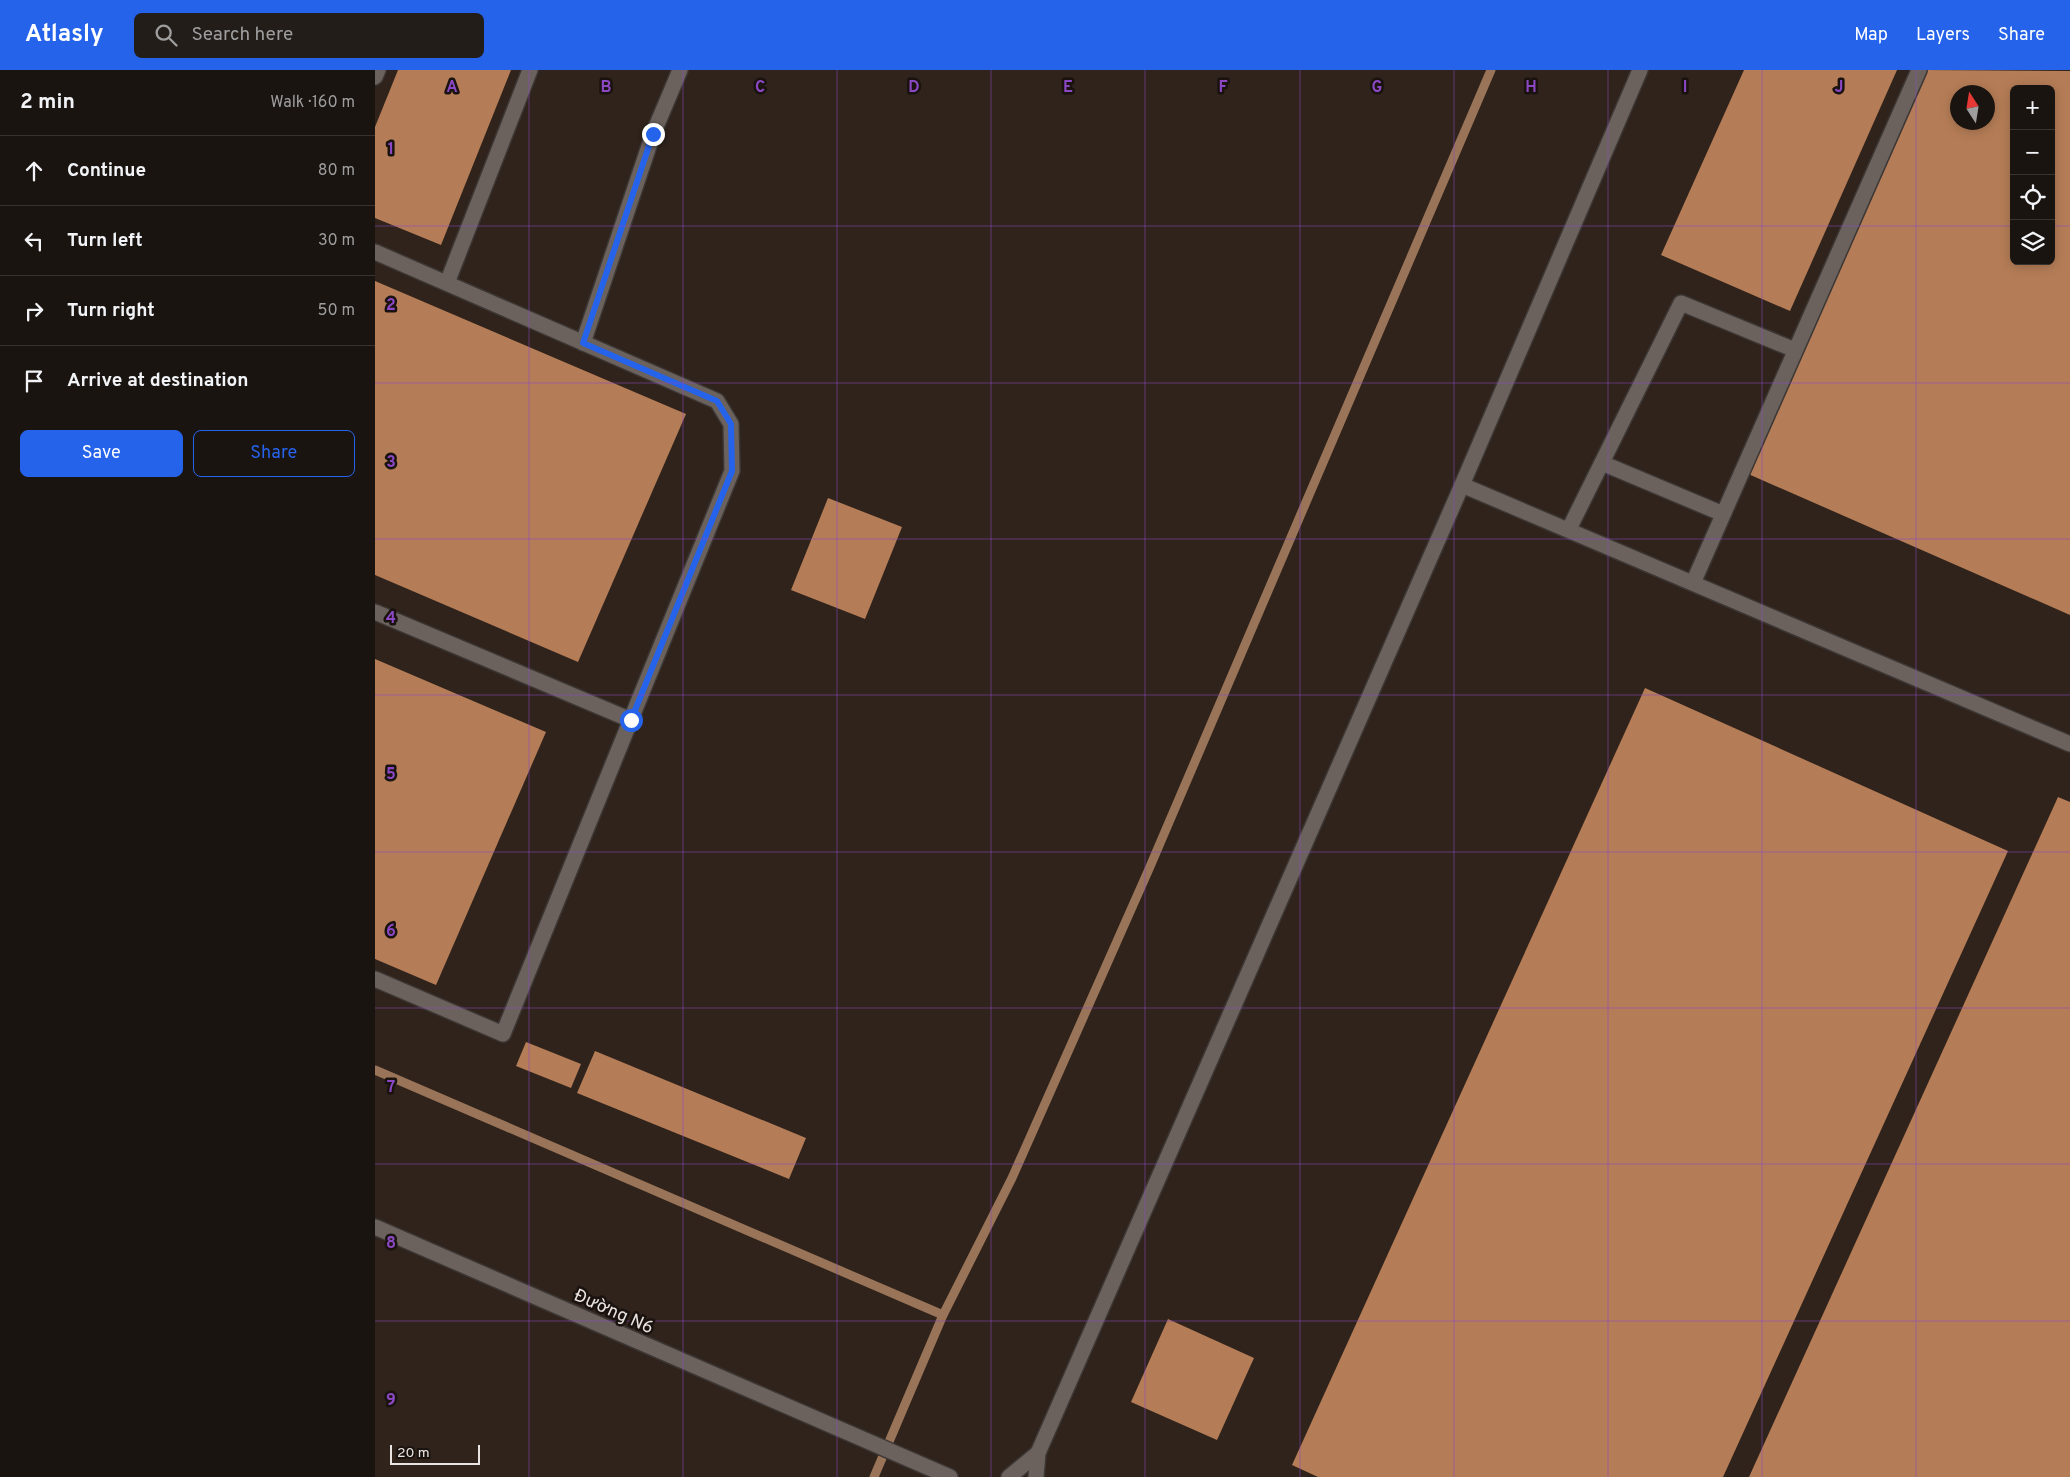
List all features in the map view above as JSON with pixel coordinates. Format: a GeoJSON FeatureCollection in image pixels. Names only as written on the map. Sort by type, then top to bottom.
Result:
{"type":"FeatureCollection","features":[{"type":"Feature","properties":{"kind":"street"},"geometry":{"type":"LineString","coordinates":[[375,77],[378,70]]}},
{"type":"Feature","properties":{"kind":"street"},"geometry":{"type":"LineString","coordinates":[[447,283],[529,70]]}},
{"type":"Feature","properties":{"kind":"street"},"geometry":{"type":"LineString","coordinates":[[583,343],[653,134],[680,70]]}},
{"type":"Feature","properties":{"kind":"street"},"geometry":{"type":"LineString","coordinates":[[1036,1477],[1038,1453],[1462,485],[1640,70]]}},
{"type":"Feature","properties":{"kind":"street"},"geometry":{"type":"LineString","coordinates":[[1693,583],[1919,70]]}},
{"type":"Feature","properties":{"kind":"street"},"geometry":{"type":"LineString","coordinates":[[375,252],[717,401],[731,424],[732,471],[503,1034],[375,979]]}},
{"type":"Feature","properties":{"kind":"street"},"geometry":{"type":"LineString","coordinates":[[1569,530],[1681,303],[1795,350]]}},
{"type":"Feature","properties":{"kind":"street"},"geometry":{"type":"LineString","coordinates":[[1602,463],[1723,514]]}},
{"type":"Feature","properties":{"kind":"street"},"geometry":{"type":"LineString","coordinates":[[1462,485],[2070,744]]}},
{"type":"Feature","properties":{"kind":"street"},"geometry":{"type":"LineString","coordinates":[[375,612],[631,720]]}},
{"type":"Feature","properties":{"kind":"street","name":"Đường N6"},"geometry":{"type":"LineString","coordinates":[[375,1227],[949,1477]]}},
{"type":"Feature","properties":{"kind":"street"},"geometry":{"type":"LineString","coordinates":[[1009,1477],[1038,1453]]}},
{"type":"Feature","properties":{"kind":"shaded area"},"geometry":{"type":"Polygon","coordinates":[[[375,70],[2070,70],[2070,1477],[962,1477],[375,1223],[375,70]]]}},
{"type":"Feature","properties":{"kind":"shaded area"},"geometry":{"type":"Polygon","coordinates":[[[375,1228],[950,1477],[375,1477],[375,1228]]]}},
{"type":"Feature","properties":{"kind":"building"},"geometry":{"type":"Polygon","coordinates":[[[398,70],[511,70],[441,245],[375,218],[375,127],[398,70]]]}},
{"type":"Feature","properties":{"kind":"building"},"geometry":{"type":"Polygon","coordinates":[[[1744,70],[1897,70],[1790,311],[1661,255],[1744,70]]]}},
{"type":"Feature","properties":{"kind":"building"},"geometry":{"type":"Polygon","coordinates":[[[1925,70],[2070,71],[2070,615],[1746,473],[1925,70]]]}},
{"type":"Feature","properties":{"kind":"building"},"geometry":{"type":"Polygon","coordinates":[[[375,281],[686,414],[578,662],[375,575],[375,281]]]}},
{"type":"Feature","properties":{"kind":"building"},"geometry":{"type":"Polygon","coordinates":[[[828,498],[902,527],[865,619],[791,590],[828,498]]]}},
{"type":"Feature","properties":{"kind":"building"},"geometry":{"type":"Polygon","coordinates":[[[375,659],[546,732],[436,985],[375,959],[375,659]]]}},
{"type":"Feature","properties":{"kind":"building"},"geometry":{"type":"Polygon","coordinates":[[[1645,688],[2008,851],[1723,1477],[1318,1477],[1292,1465],[1645,688]]]}},
{"type":"Feature","properties":{"kind":"building"},"geometry":{"type":"Polygon","coordinates":[[[2058,797],[2070,802],[2070,1477],[1749,1477],[2058,797]]]}},
{"type":"Feature","properties":{"kind":"building"},"geometry":{"type":"Polygon","coordinates":[[[526,1042],[581,1064],[571,1088],[516,1066],[526,1042]]]}},
{"type":"Feature","properties":{"kind":"building"},"geometry":{"type":"Polygon","coordinates":[[[595,1051],[806,1138],[789,1179],[577,1093],[595,1051]]]}},
{"type":"Feature","properties":{"kind":"building"},"geometry":{"type":"Polygon","coordinates":[[[1168,1319],[1254,1358],[1217,1440],[1131,1402],[1168,1319]]]}},
{"type":"Feature","properties":{"kind":"waterway"},"geometry":{"type":"LineString","coordinates":[[874,1477],[943,1315],[1012,1178],[1149,869],[1491,70]]}},
{"type":"Feature","properties":{"kind":"waterway"},"geometry":{"type":"LineString","coordinates":[[375,1070],[943,1315]]}},
{"type":"Feature","properties":{"kind":"route"},"geometry":{"type":"LineString","coordinates":[[631,720],[732,471],[731,424],[717,401],[583,343],[653,134]]}}]}
